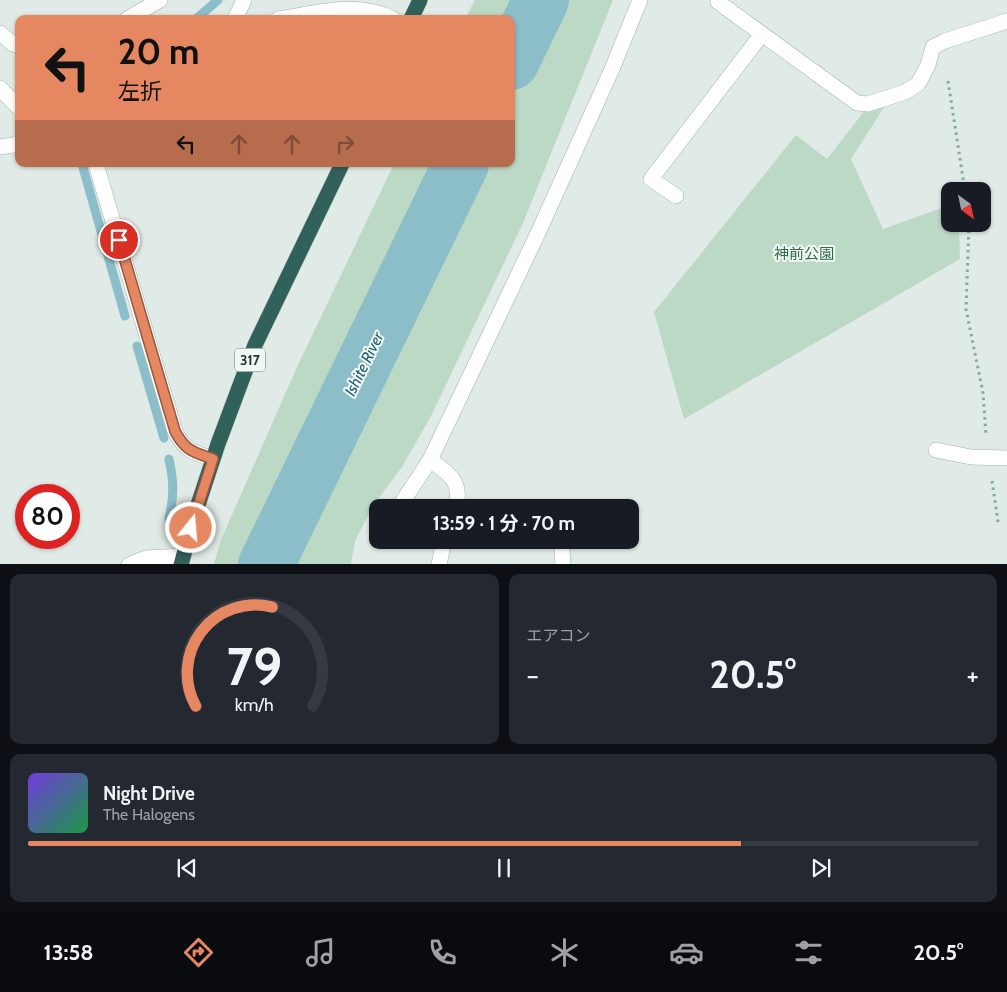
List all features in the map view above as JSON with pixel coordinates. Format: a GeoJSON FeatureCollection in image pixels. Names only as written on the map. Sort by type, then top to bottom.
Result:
{"type":"FeatureCollection","features":[{"type":"Feature","properties":{"kind":"highway"},"geometry":{"type":"LineString","coordinates":[[413,15],[420,0]]}},
{"type":"Feature","properties":{"kind":"highway","name":"317"},"geometry":{"type":"LineString","coordinates":[[182,560],[213,459],[255,345],[341,167]]}},
{"type":"Feature","properties":{"kind":"street"},"geometry":{"type":"LineString","coordinates":[[134,15],[160,0]]}},
{"type":"Feature","properties":{"kind":"street"},"geometry":{"type":"LineString","coordinates":[[237,15],[244,0]]}},
{"type":"Feature","properties":{"kind":"street"},"geometry":{"type":"LineString","coordinates":[[404,499],[430,460],[538,233],[612,69],[640,0]]}},
{"type":"Feature","properties":{"kind":"street"},"geometry":{"type":"LineString","coordinates":[[719,0],[718,2],[857,102],[868,104],[905,92],[918,84],[933,47],[945,41],[1007,21]]}},
{"type":"Feature","properties":{"kind":"street"},"geometry":{"type":"LineString","coordinates":[[306,15],[349,9],[366,10],[381,15]]}},
{"type":"Feature","properties":{"kind":"street"},"geometry":{"type":"LineString","coordinates":[[0,33],[15,44]]}},
{"type":"Feature","properties":{"kind":"street"},"geometry":{"type":"LineString","coordinates":[[676,196],[651,179],[762,34]]}},
{"type":"Feature","properties":{"kind":"street"},"geometry":{"type":"LineString","coordinates":[[0,88],[15,104]]}},
{"type":"Feature","properties":{"kind":"street"},"geometry":{"type":"LineString","coordinates":[[0,147],[15,145]]}},
{"type":"Feature","properties":{"kind":"street"},"geometry":{"type":"LineString","coordinates":[[97,167],[175,431],[182,444],[192,452],[213,459]]}},
{"type":"Feature","properties":{"kind":"street"},"geometry":{"type":"LineString","coordinates":[[936,450],[971,456],[1007,458]]}},
{"type":"Feature","properties":{"kind":"street"},"geometry":{"type":"LineString","coordinates":[[430,460],[451,475],[459,493],[458,499]]}},
{"type":"Feature","properties":{"kind":"street"},"geometry":{"type":"LineString","coordinates":[[439,564],[442,549]]}},
{"type":"Feature","properties":{"kind":"street"},"geometry":{"type":"LineString","coordinates":[[129,564],[146,558],[182,560]]}},
{"type":"Feature","properties":{"kind":"path"},"geometry":{"type":"LineString","coordinates":[[930,58],[941,65],[948,78],[964,182]]}},
{"type":"Feature","properties":{"kind":"path"},"geometry":{"type":"LineString","coordinates":[[969,232],[966,309],[983,393],[998,522]]}},
{"type":"Feature","properties":{"kind":"green space"},"geometry":{"type":"Polygon","coordinates":[[[475,0],[613,0],[523,223],[431,416],[402,467],[378,499],[369,499],[369,514],[355,541],[351,564],[214,564],[221,540],[297,367],[393,167],[515,167],[515,15],[467,15],[475,0]]]}},
{"type":"Feature","properties":{"kind":"green space","name":"神前公園"},"geometry":{"type":"Polygon","coordinates":[[[886,104],[851,159],[883,229],[941,208],[941,232],[959,232],[960,259],[684,419],[654,312],[796,135],[827,159],[866,109],[886,104]]]}},
{"type":"Feature","properties":{"kind":"waterway"},"geometry":{"type":"LineString","coordinates":[[201,15],[218,0]]}},
{"type":"Feature","properties":{"kind":"waterway","name":"Ishite River"},"geometry":{"type":"LineString","coordinates":[[515,54],[541,0]]}},
{"type":"Feature","properties":{"kind":"waterway"},"geometry":{"type":"LineString","coordinates":[[83,167],[125,316]]}},
{"type":"Feature","properties":{"kind":"waterway","name":"Ishite River"},"geometry":{"type":"LineString","coordinates":[[266,564],[460,167]]}},
{"type":"Feature","properties":{"kind":"waterway"},"geometry":{"type":"LineString","coordinates":[[137,346],[164,438]]}},
{"type":"Feature","properties":{"kind":"waterway"},"geometry":{"type":"LineString","coordinates":[[169,459],[173,489],[169,519]]}},
{"type":"Feature","properties":{"kind":"route"},"geometry":{"type":"LineString","coordinates":[[119,240],[175,431],[182,444],[192,452],[213,459],[191,528]]}}]}
